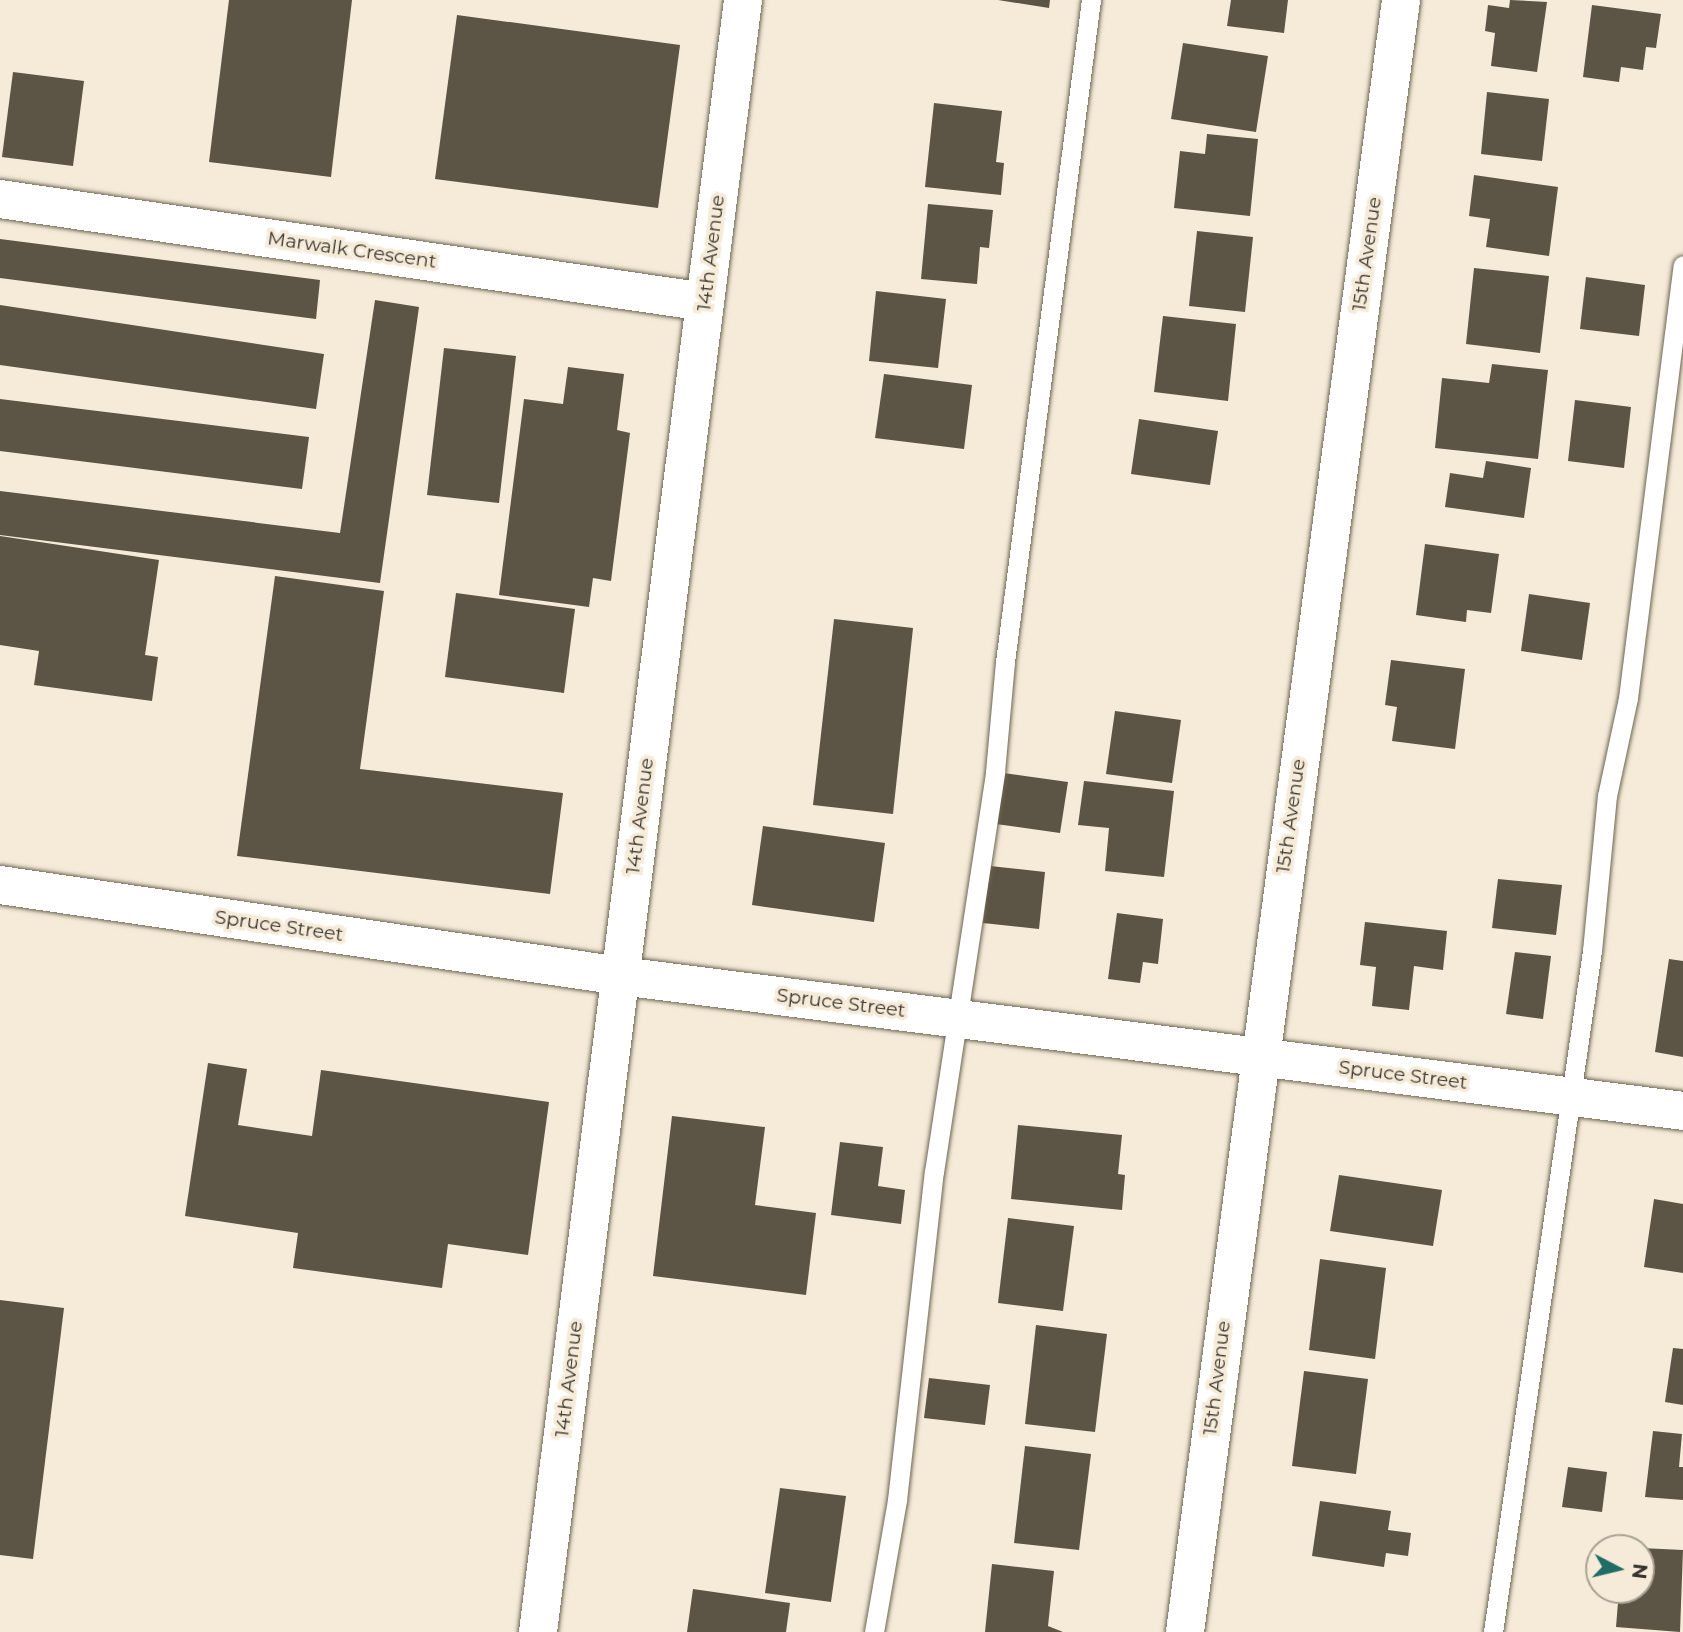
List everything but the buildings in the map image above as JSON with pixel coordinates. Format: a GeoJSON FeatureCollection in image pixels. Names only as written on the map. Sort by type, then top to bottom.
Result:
{"type":"FeatureCollection","features":[{"type":"Feature","properties":{"kind":"street","name":"14th Avenue"},"geometry":{"type":"LineString","coordinates":[[538,1632],[743,0]]}},
{"type":"Feature","properties":{"kind":"street","name":"15th Avenue"},"geometry":{"type":"LineString","coordinates":[[1185,1632],[1259,1056],[1401,0]]}},
{"type":"Feature","properties":{"kind":"street","name":"Marwalk Crescent"},"geometry":{"type":"LineString","coordinates":[[0,199],[705,302]]}},
{"type":"Feature","properties":{"kind":"street","name":"Spruce Street"},"geometry":{"type":"LineString","coordinates":[[0,885],[621,976],[1683,1111]]}},
{"type":"Feature","properties":{"kind":"lane"},"geometry":{"type":"LineString","coordinates":[[874,1632],[897,1500],[934,1172],[960,1018],[995,772],[1091,0]]}},
{"type":"Feature","properties":{"kind":"lane"},"geometry":{"type":"LineString","coordinates":[[1493,1632],[1572,1097],[1607,796],[1628,698],[1683,265]]}}]}
